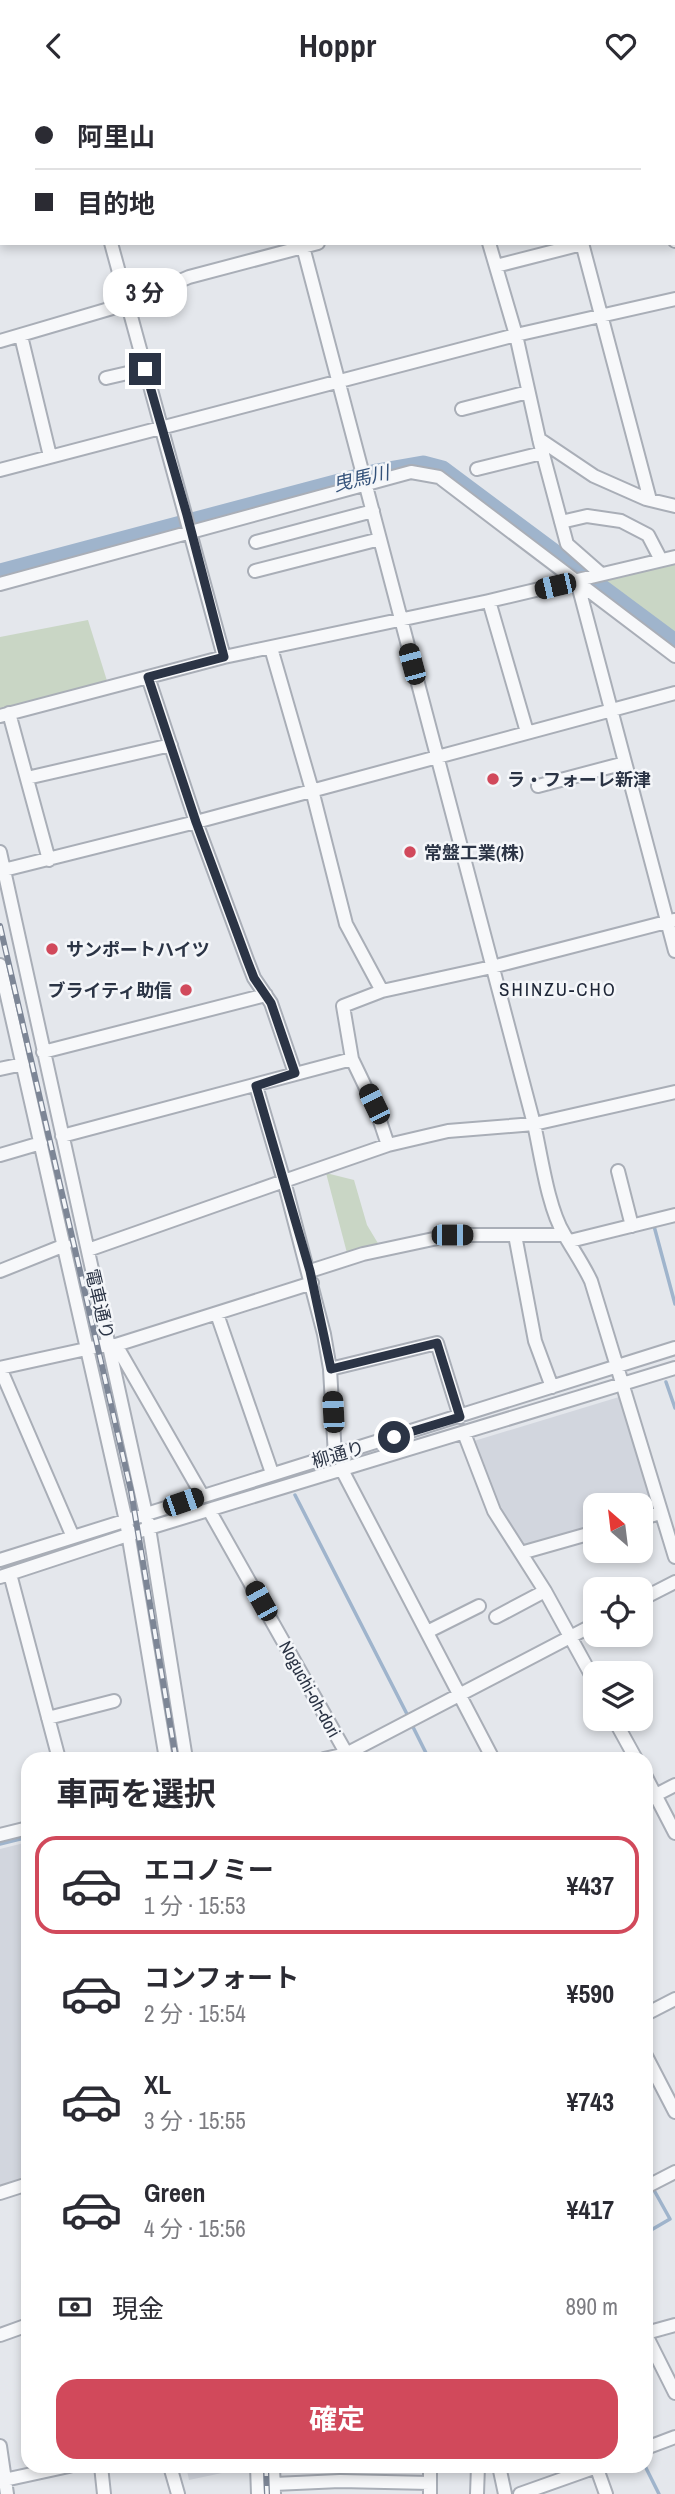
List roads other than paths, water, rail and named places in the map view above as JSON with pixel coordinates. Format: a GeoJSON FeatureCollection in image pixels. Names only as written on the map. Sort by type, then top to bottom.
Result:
{"type":"FeatureCollection","features":[{"type":"Feature","properties":{"kind":"street"},"geometry":{"type":"LineString","coordinates":[[111,245],[224,657]]}},
{"type":"Feature","properties":{"kind":"street"},"geometry":{"type":"LineString","coordinates":[[1,339],[21,336],[126,304],[189,277],[303,245],[534,1124],[554,1210],[591,1281],[675,1557]]}},
{"type":"Feature","properties":{"kind":"street"},"geometry":{"type":"LineString","coordinates":[[490,245],[516,335],[542,453],[567,544],[588,577],[611,709],[671,921],[675,951]]}},
{"type":"Feature","properties":{"kind":"street"},"geometry":{"type":"LineString","coordinates":[[496,266],[578,245]]}},
{"type":"Feature","properties":{"kind":"street"},"geometry":{"type":"LineString","coordinates":[[582,245],[650,500]]}},
{"type":"Feature","properties":{"kind":"street"},"geometry":{"type":"LineString","coordinates":[[0,470],[516,335],[675,299]]}},
{"type":"Feature","properties":{"kind":"street"},"geometry":{"type":"LineString","coordinates":[[21,336],[50,456]]}},
{"type":"Feature","properties":{"kind":"street"},"geometry":{"type":"LineString","coordinates":[[106,378],[145,369]]}},
{"type":"Feature","properties":{"kind":"street"},"geometry":{"type":"LineString","coordinates":[[462,409],[528,391]]}},
{"type":"Feature","properties":{"kind":"street"},"geometry":{"type":"LineString","coordinates":[[539,439],[594,476],[650,500],[675,506]]}},
{"type":"Feature","properties":{"kind":"street"},"geometry":{"type":"LineString","coordinates":[[477,469],[542,453]]}},
{"type":"Feature","properties":{"kind":"street"},"geometry":{"type":"LineString","coordinates":[[0,584],[366,483],[411,472],[426,473],[439,477],[588,577],[675,656]]}},
{"type":"Feature","properties":{"kind":"street"},"geometry":{"type":"LineString","coordinates":[[256,542],[373,511]]}},
{"type":"Feature","properties":{"kind":"street"},"geometry":{"type":"LineString","coordinates":[[561,522],[587,516],[621,521],[649,535],[661,560]]}},
{"type":"Feature","properties":{"kind":"street"},"geometry":{"type":"LineString","coordinates":[[255,571],[380,539]]}},
{"type":"Feature","properties":{"kind":"street"},"geometry":{"type":"LineString","coordinates":[[49,860],[27,778],[5,714],[224,657],[489,601],[675,557]]}},
{"type":"Feature","properties":{"kind":"street"},"geometry":{"type":"LineString","coordinates":[[489,601],[527,732]]}},
{"type":"Feature","properties":{"kind":"street"},"geometry":{"type":"LineString","coordinates":[[271,648],[313,790],[346,924],[382,991]]}},
{"type":"Feature","properties":{"kind":"street"},"geometry":{"type":"LineString","coordinates":[[148,677],[196,822],[254,978],[271,1003],[295,1073]]}},
{"type":"Feature","properties":{"kind":"street"},"geometry":{"type":"LineString","coordinates":[[2,871],[196,822],[675,693]]}},
{"type":"Feature","properties":{"kind":"street"},"geometry":{"type":"LineString","coordinates":[[27,778],[171,745]]}},
{"type":"Feature","properties":{"kind":"street"},"geometry":{"type":"LineString","coordinates":[[538,786],[625,763]]}},
{"type":"Feature","properties":{"kind":"street","name":"電車通り"},"geometry":{"type":"LineString","coordinates":[[0,852],[2,871],[88,1250],[113,1345],[147,1521],[185,1752]]}},
{"type":"Feature","properties":{"kind":"street"},"geometry":{"type":"LineString","coordinates":[[388,1145],[376,1109],[352,1059],[343,1006],[382,991],[492,967],[671,921]]}},
{"type":"Feature","properties":{"kind":"street","name":"電車通り"},"geometry":{"type":"LineString","coordinates":[[0,965],[129,1535],[165,1752]]}},
{"type":"Feature","properties":{"kind":"street"},"geometry":{"type":"LineString","coordinates":[[43,1052],[266,995]]}},
{"type":"Feature","properties":{"kind":"street"},"geometry":{"type":"LineString","coordinates":[[62,1136],[352,1059]]}},
{"type":"Feature","properties":{"kind":"street"},"geometry":{"type":"LineString","coordinates":[[0,1069],[23,1064]]}},
{"type":"Feature","properties":{"kind":"street"},"geometry":{"type":"LineString","coordinates":[[256,1086],[311,1277],[331,1369],[335,1456]]}},
{"type":"Feature","properties":{"kind":"street"},"geometry":{"type":"LineString","coordinates":[[88,1250],[388,1145],[448,1131],[534,1124],[675,1092]]}},
{"type":"Feature","properties":{"kind":"street"},"geometry":{"type":"LineString","coordinates":[[0,1155],[41,1143]]}},
{"type":"Feature","properties":{"kind":"street"},"geometry":{"type":"LineString","coordinates":[[618,1171],[632,1226]]}},
{"type":"Feature","properties":{"kind":"street"},"geometry":{"type":"LineString","coordinates":[[73,1537],[0,1368],[113,1345],[217,1314],[363,1254],[452,1235],[567,1238],[675,1215]]}},
{"type":"Feature","properties":{"kind":"street"},"geometry":{"type":"LineString","coordinates":[[515,1235],[535,1341],[552,1387]]}},
{"type":"Feature","properties":{"kind":"street"},"geometry":{"type":"LineString","coordinates":[[0,1271],[65,1245]]}},
{"type":"Feature","properties":{"kind":"street"},"geometry":{"type":"LineString","coordinates":[[217,1314],[272,1473]]}},
{"type":"Feature","properties":{"kind":"street"},"geometry":{"type":"LineString","coordinates":[[331,1369],[437,1343],[460,1417]]}},
{"type":"Feature","properties":{"kind":"street"},"geometry":{"type":"LineString","coordinates":[[113,1345],[202,1495]]}},
{"type":"Feature","properties":{"kind":"street","name":"柳通り"},"geometry":{"type":"LineString","coordinates":[[5,1575],[129,1535],[147,1521],[202,1495],[335,1456],[675,1348]]}},
{"type":"Feature","properties":{"kind":"street","name":"柳通り"},"geometry":{"type":"LineString","coordinates":[[0,1560],[126,1521],[147,1521],[209,1510],[675,1368]]}},
{"type":"Feature","properties":{"kind":"street"},"geometry":{"type":"LineString","coordinates":[[464,1433],[494,1511],[545,1591],[584,1661]]}},
{"type":"Feature","properties":{"kind":"street"},"geometry":{"type":"LineString","coordinates":[[341,1468],[489,1752]]}},
{"type":"Feature","properties":{"kind":"street","name":"Noguchi-oh-dori"},"geometry":{"type":"LineString","coordinates":[[209,1510],[346,1752]]}},
{"type":"Feature","properties":{"kind":"street"},"geometry":{"type":"LineString","coordinates":[[653,1515],[660,1513]]}},
{"type":"Feature","properties":{"kind":"street"},"geometry":{"type":"LineString","coordinates":[[521,1553],[583,1535]]}},
{"type":"Feature","properties":{"kind":"street"},"geometry":{"type":"LineString","coordinates":[[5,1575],[57,1752]]}},
{"type":"Feature","properties":{"kind":"street"},"geometry":{"type":"LineString","coordinates":[[653,1593],[675,1582]]}},
{"type":"Feature","properties":{"kind":"street"},"geometry":{"type":"LineString","coordinates":[[496,1617],[545,1591]]}},
{"type":"Feature","properties":{"kind":"street"},"geometry":{"type":"LineString","coordinates":[[427,1632],[479,1606]]}},
{"type":"Feature","properties":{"kind":"street"},"geometry":{"type":"LineString","coordinates":[[355,1752],[583,1630]]}},
{"type":"Feature","properties":{"kind":"street"},"geometry":{"type":"LineString","coordinates":[[48,1717],[114,1701]]}},
{"type":"Feature","properties":{"kind":"street"},"geometry":{"type":"LineString","coordinates":[[621,1731],[632,1752]]}},
{"type":"Feature","properties":{"kind":"street"},"geometry":{"type":"LineString","coordinates":[[653,1797],[675,1785]]}},
{"type":"Feature","properties":{"kind":"street"},"geometry":{"type":"LineString","coordinates":[[653,1801],[675,1833]]}},
{"type":"Feature","properties":{"kind":"street"},"geometry":{"type":"LineString","coordinates":[[0,1835],[21,1830]]}},
{"type":"Feature","properties":{"kind":"street"},"geometry":{"type":"LineString","coordinates":[[653,2010],[675,1999]]}},
{"type":"Feature","properties":{"kind":"street"},"geometry":{"type":"LineString","coordinates":[[653,2070],[675,2112]]}},
{"type":"Feature","properties":{"kind":"street"},"geometry":{"type":"LineString","coordinates":[[653,2183],[675,2172]]}},
{"type":"Feature","properties":{"kind":"street"},"geometry":{"type":"LineString","coordinates":[[0,2193],[21,2186]]}},
{"type":"Feature","properties":{"kind":"street"},"geometry":{"type":"LineString","coordinates":[[653,2332],[675,2325]]}},
{"type":"Feature","properties":{"kind":"street"},"geometry":{"type":"LineString","coordinates":[[0,2336],[21,2328]]}},
{"type":"Feature","properties":{"kind":"street"},"geometry":{"type":"LineString","coordinates":[[653,2348],[675,2393]]}},
{"type":"Feature","properties":{"kind":"street"},"geometry":{"type":"LineString","coordinates":[[653,2445],[675,2437]]}},
{"type":"Feature","properties":{"kind":"street"},"geometry":{"type":"LineString","coordinates":[[0,2446],[2,2480],[7,2494]]}},
{"type":"Feature","properties":{"kind":"street"},"geometry":{"type":"LineString","coordinates":[[2,2480],[36,2473]]}},
{"type":"Feature","properties":{"kind":"street"},"geometry":{"type":"LineString","coordinates":[[102,2473],[104,2494]]}},
{"type":"Feature","properties":{"kind":"street"},"geometry":{"type":"LineString","coordinates":[[172,2473],[178,2494]]}},
{"type":"Feature","properties":{"kind":"street"},"geometry":{"type":"LineString","coordinates":[[257,2473],[258,2494]]}},
{"type":"Feature","properties":{"kind":"street"},"geometry":{"type":"LineString","coordinates":[[477,2494],[478,2473]]}},
{"type":"Feature","properties":{"kind":"street"},"geometry":{"type":"LineString","coordinates":[[500,2473],[505,2494]]}},
{"type":"Feature","properties":{"kind":"street"},"geometry":{"type":"LineString","coordinates":[[520,2494],[578,2473]]}},
{"type":"Feature","properties":{"kind":"street"},"geometry":{"type":"LineString","coordinates":[[599,2473],[606,2494]]}},
{"type":"Feature","properties":{"kind":"street"},"geometry":{"type":"LineString","coordinates":[[274,2489],[340,2481],[430,2489]]}},
{"type":"Feature","properties":{"kind":"waterway","name":"曳馬川"},"geometry":{"type":"LineString","coordinates":[[0,573],[377,473],[423,465],[442,470],[675,643]]}},
{"type":"Feature","properties":{"kind":"waterway"},"geometry":{"type":"LineString","coordinates":[[654,1226],[675,1304]]}},
{"type":"Feature","properties":{"kind":"waterway"},"geometry":{"type":"LineString","coordinates":[[666,1382],[675,1408]]}},
{"type":"Feature","properties":{"kind":"waterway"},"geometry":{"type":"LineString","coordinates":[[295,1495],[409,1718]]}},
{"type":"Feature","properties":{"kind":"waterway"},"geometry":{"type":"LineString","coordinates":[[412,1725],[426,1752]]}},
{"type":"Feature","properties":{"kind":"waterway"},"geometry":{"type":"LineString","coordinates":[[0,1844],[21,1839]]}},
{"type":"Feature","properties":{"kind":"waterway"},"geometry":{"type":"LineString","coordinates":[[653,2229],[670,2219],[655,2192]]}},
{"type":"Feature","properties":{"kind":"waterway"},"geometry":{"type":"LineString","coordinates":[[648,2473],[659,2494]]}},
{"type":"Feature","properties":{"kind":"railway"},"geometry":{"type":"LineString","coordinates":[[0,926],[131,1491],[175,1752]]}},
{"type":"Feature","properties":{"kind":"railway"},"geometry":{"type":"LineString","coordinates":[[266,2473],[267,2494]]}},
{"type":"Feature","properties":{"kind":"place","name":"ラ・フォーレ新津"},"geometry":{"type":"Point","coordinates":[493,779]}},
{"type":"Feature","properties":{"kind":"place","name":"常盤工業(株)"},"geometry":{"type":"Point","coordinates":[410,852]}},
{"type":"Feature","properties":{"kind":"place","name":"サンポートハイツ"},"geometry":{"type":"Point","coordinates":[52,949]}},
{"type":"Feature","properties":{"kind":"place","name":"ブライティ助信"},"geometry":{"type":"Point","coordinates":[186,990]}},
{"type":"Feature","properties":{"kind":"district","name":"SHINZU-CHO"},"geometry":{"type":"Point","coordinates":[558,989]}}]}
